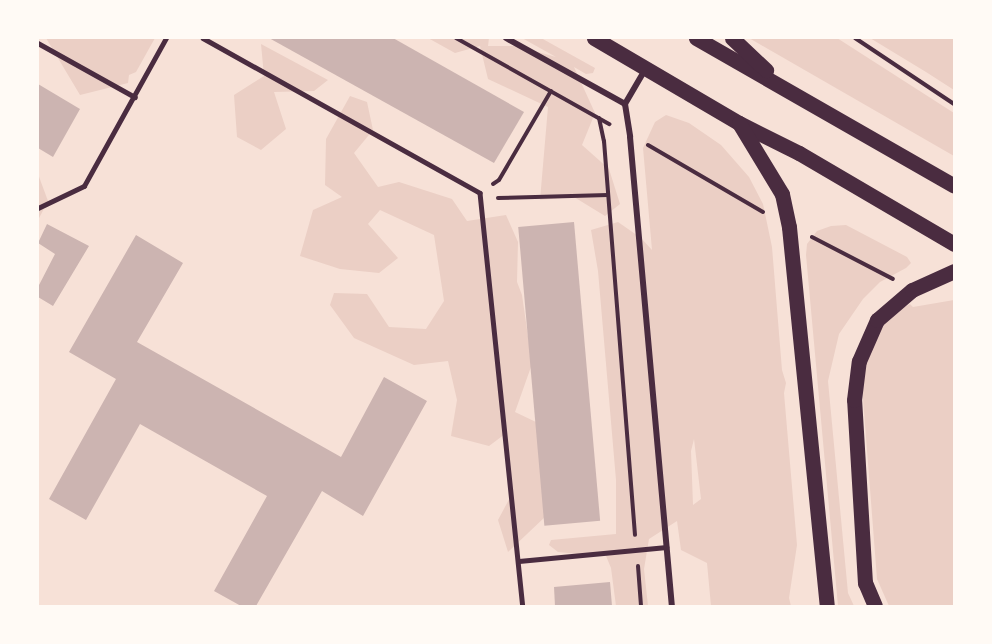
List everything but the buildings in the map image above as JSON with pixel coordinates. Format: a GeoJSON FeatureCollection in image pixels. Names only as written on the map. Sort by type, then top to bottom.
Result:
{"type":"FeatureCollection","features":[{"type":"Feature","properties":{"kind":"main road"},"geometry":{"type":"LineString","coordinates":[[594,38],[739,123],[800,153],[954,244]]}},
{"type":"Feature","properties":{"kind":"main road"},"geometry":{"type":"LineString","coordinates":[[696,38],[954,186]]}},
{"type":"Feature","properties":{"kind":"main road"},"geometry":{"type":"LineString","coordinates":[[732,38],[781,85]]}},
{"type":"Feature","properties":{"kind":"main road"},"geometry":{"type":"LineString","coordinates":[[739,123],[782,194],[789,227],[827,606]]}},
{"type":"Feature","properties":{"kind":"main road"},"geometry":{"type":"LineString","coordinates":[[875,606],[865,584],[854,400],[859,360],[877,320],[912,290],[954,271]]}},
{"type":"Feature","properties":{"kind":"street"},"geometry":{"type":"LineString","coordinates":[[506,38],[625,104]]}},
{"type":"Feature","properties":{"kind":"street"},"geometry":{"type":"LineString","coordinates":[[646,67],[625,104],[630,137],[672,606]]}},
{"type":"Feature","properties":{"kind":"lane"},"geometry":{"type":"LineString","coordinates":[[38,208],[84,186],[166,38]]}},
{"type":"Feature","properties":{"kind":"lane"},"geometry":{"type":"LineString","coordinates":[[203,38],[480,193],[523,606]]}},
{"type":"Feature","properties":{"kind":"lane"},"geometry":{"type":"LineString","coordinates":[[38,43],[135,97]]}},
{"type":"Feature","properties":{"kind":"lane"},"geometry":{"type":"LineString","coordinates":[[519,561],[666,547]]}},
{"type":"Feature","properties":{"kind":"path"},"geometry":{"type":"LineString","coordinates":[[456,38],[630,137],[661,151],[789,227],[833,246],[912,290]]}},
{"type":"Feature","properties":{"kind":"path"},"geometry":{"type":"LineString","coordinates":[[855,38],[954,104]]}},
{"type":"Feature","properties":{"kind":"path"},"geometry":{"type":"LineString","coordinates":[[480,193],[499,180],[551,91]]}},
{"type":"Feature","properties":{"kind":"path"},"geometry":{"type":"LineString","coordinates":[[598,118],[604,141],[641,606]]}},
{"type":"Feature","properties":{"kind":"path"},"geometry":{"type":"LineString","coordinates":[[480,193],[501,199],[608,195]]}},
{"type":"Feature","properties":{"kind":"shaded area"},"geometry":{"type":"Polygon","coordinates":[[[46,38],[155,38],[136,72],[129,75],[128,83],[80,95],[46,38]]]}},
{"type":"Feature","properties":{"kind":"shaded area"},"geometry":{"type":"Polygon","coordinates":[[[428,38],[489,38],[488,46],[516,46],[556,57],[522,38],[541,38],[595,68],[593,73],[586,74],[574,67],[595,113],[582,145],[609,169],[620,204],[605,216],[574,197],[540,200],[548,107],[488,79],[480,46],[455,53],[428,38]]]}},
{"type":"Feature","properties":{"kind":"shaded area"},"geometry":{"type":"Polygon","coordinates":[[[749,38],[837,38],[954,113],[954,156],[749,38]]]}},
{"type":"Feature","properties":{"kind":"shaded area"},"geometry":{"type":"Polygon","coordinates":[[[870,38],[954,38],[954,90],[926,72],[870,38]]]}},
{"type":"Feature","properties":{"kind":"shaded area"},"geometry":{"type":"Polygon","coordinates":[[[261,44],[328,80],[314,91],[274,92],[286,129],[261,150],[237,137],[234,95],[264,76],[261,44]]]}},
{"type":"Feature","properties":{"kind":"shaded area"},"geometry":{"type":"Polygon","coordinates":[[[350,96],[367,102],[373,130],[354,153],[378,187],[399,182],[452,199],[467,221],[506,215],[518,242],[517,282],[522,295],[532,364],[515,412],[538,423],[546,516],[508,552],[498,520],[513,492],[505,434],[489,446],[451,436],[457,400],[448,361],[414,365],[354,338],[330,305],[334,293],[367,294],[389,327],[426,329],[444,301],[434,235],[380,210],[368,224],[398,258],[379,273],[340,269],[300,256],[313,210],[342,197],[325,185],[326,139],[350,96]]]}},
{"type":"Feature","properties":{"kind":"shaded area"},"geometry":{"type":"Polygon","coordinates":[[[666,115],[689,123],[721,145],[749,177],[763,204],[772,247],[782,370],[786,383],[784,393],[797,545],[789,598],[791,606],[711,606],[707,563],[681,550],[677,521],[649,539],[644,569],[648,606],[616,606],[611,568],[604,551],[588,555],[558,552],[549,545],[551,540],[616,534],[616,480],[598,271],[591,230],[618,222],[641,238],[652,250],[643,148],[655,122],[666,115]],[[694,439],[691,451],[693,505],[701,499],[694,439]]]}},
{"type":"Feature","properties":{"kind":"shaded area"},"geometry":{"type":"Polygon","coordinates":[[[38,174],[48,201],[38,220],[38,174]]]}},
{"type":"Feature","properties":{"kind":"shaded area"},"geometry":{"type":"Polygon","coordinates":[[[846,225],[907,257],[911,263],[880,282],[863,299],[839,334],[828,381],[848,593],[854,606],[838,606],[806,255],[807,244],[817,231],[831,226],[846,225]]]}},
{"type":"Feature","properties":{"kind":"shaded area"},"geometry":{"type":"Polygon","coordinates":[[[954,300],[954,606],[889,606],[877,579],[861,373],[870,345],[884,322],[897,311],[910,304],[913,307],[954,300]]]}}]}
